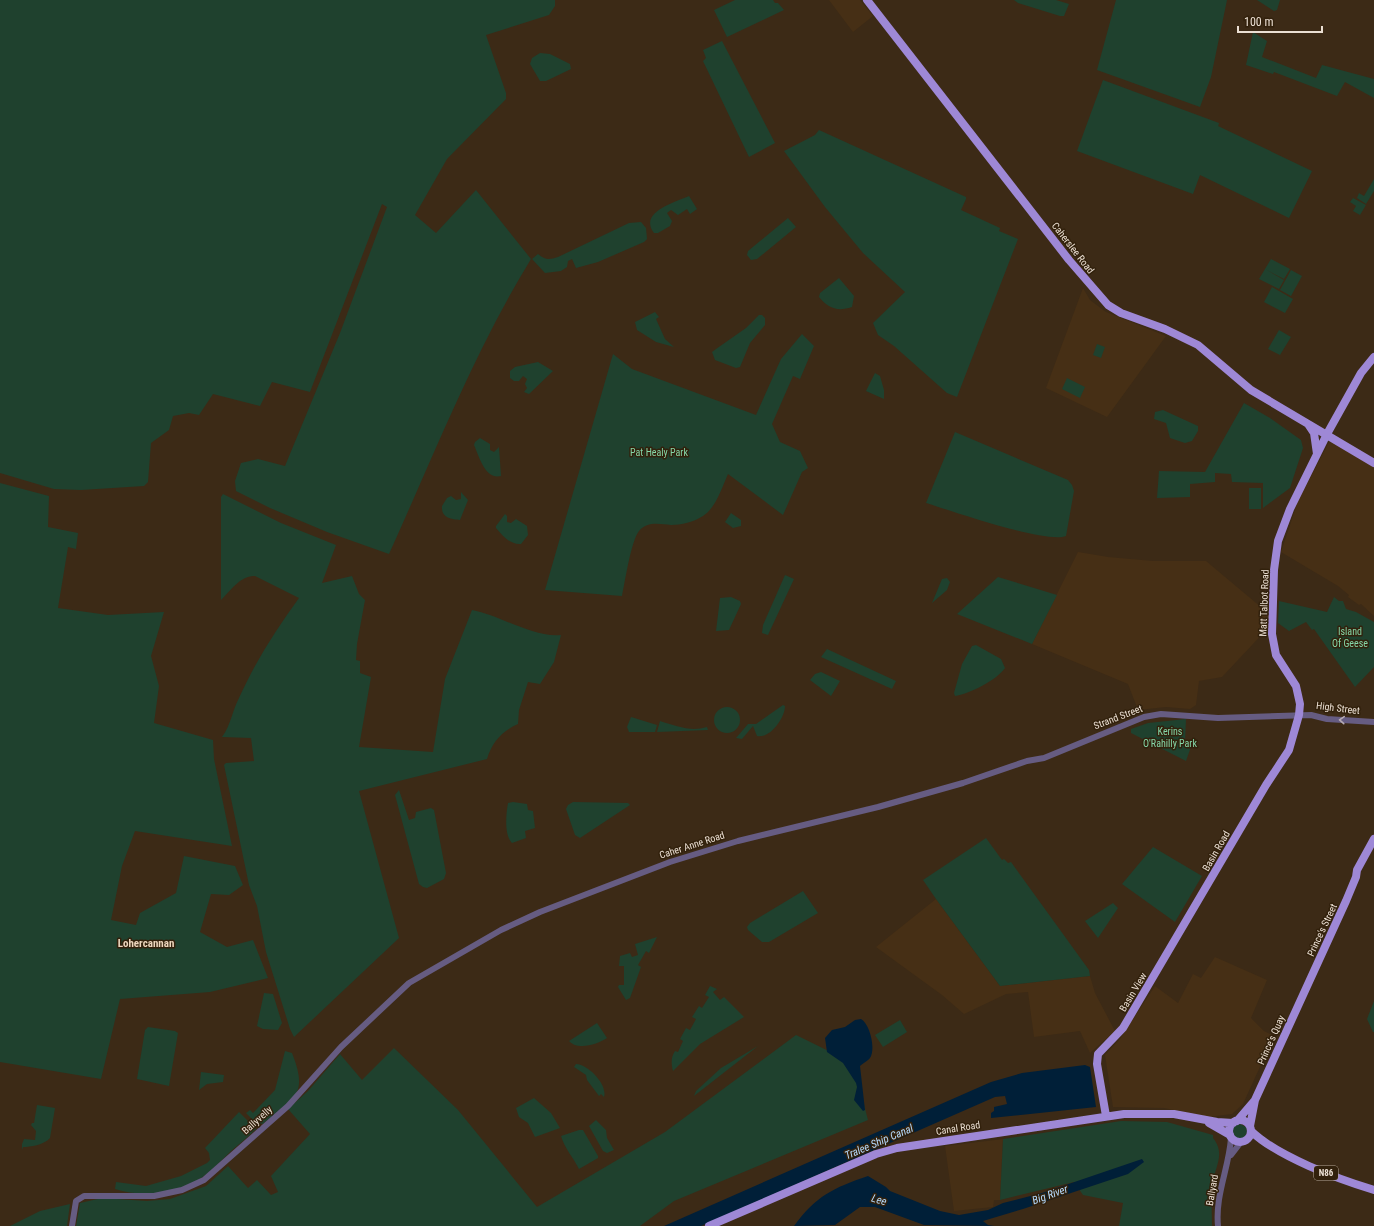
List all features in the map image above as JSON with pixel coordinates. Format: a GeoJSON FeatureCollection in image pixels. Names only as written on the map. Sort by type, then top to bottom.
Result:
{"type":"FeatureCollection","features":[{"type":"Feature","properties":{"kind":"main road","name":"Caherslee Road"},"geometry":{"type":"LineString","coordinates":[[867,0],[1069,260],[1103,300],[1121,312],[1170,331],[1198,345],[1251,390],[1374,463]]}},
{"type":"Feature","properties":{"kind":"main road","name":"Matt Talbot Road"},"geometry":{"type":"LineString","coordinates":[[1270,779],[1289,750],[1298,717],[1298,693],[1292,680],[1276,655],[1272,634],[1274,570],[1278,541],[1290,509],[1327,434],[1361,373],[1374,357]]}},
{"type":"Feature","properties":{"kind":"main road"},"geometry":{"type":"LineString","coordinates":[[1308,423],[1314,433],[1317,455]]}},
{"type":"Feature","properties":{"kind":"main road","name":"Basin Road"},"geometry":{"type":"LineString","coordinates":[[1180,933],[1270,779]]}},
{"type":"Feature","properties":{"kind":"main road"},"geometry":{"type":"LineString","coordinates":[[1374,832],[1372,836],[1374,839]]}},
{"type":"Feature","properties":{"kind":"main road","name":"Prince's Street"},"geometry":{"type":"LineString","coordinates":[[1305,990],[1356,877],[1357,870],[1371,852],[1374,839]]}},
{"type":"Feature","properties":{"kind":"main road","name":"Basin View"},"geometry":{"type":"LineString","coordinates":[[1106,1116],[1097,1064],[1100,1050],[1123,1028],[1180,933]]}},
{"type":"Feature","properties":{"kind":"main road","name":"Prince's Quay"},"geometry":{"type":"LineString","coordinates":[[1250,1129],[1255,1100],[1305,990]]}},
{"type":"Feature","properties":{"kind":"main road","name":"Prince's Quay"},"geometry":{"type":"LineString","coordinates":[[1235,1122],[1255,1100]]}},
{"type":"Feature","properties":{"kind":"main road","name":"Canal Road"},"geometry":{"type":"LineString","coordinates":[[709,1226],[876,1154],[897,1148],[1106,1116],[1158,1113],[1201,1120]]}},
{"type":"Feature","properties":{"kind":"main road","name":"N86"},"geometry":{"type":"LineString","coordinates":[[1201,1120],[1245,1122],[1259,1139],[1275,1148],[1325,1172],[1374,1190]]}},
{"type":"Feature","properties":{"kind":"main road","name":"N86"},"geometry":{"type":"LineString","coordinates":[[1201,1120],[1231,1136],[1236,1141],[1257,1141],[1275,1148]]}},
{"type":"Feature","properties":{"kind":"main road"},"geometry":{"type":"LineString","coordinates":[[1231,1136],[1230,1128],[1235,1122]]}},
{"type":"Feature","properties":{"kind":"main road"},"geometry":{"type":"LineString","coordinates":[[1244,1141],[1250,1129]]}},
{"type":"Feature","properties":{"kind":"street","name":"Strand Street"},"geometry":{"type":"LineString","coordinates":[[992,772],[1027,761],[1044,758],[1137,719],[1157,714],[1218,718],[1298,717]]}},
{"type":"Feature","properties":{"kind":"street","name":"High Street"},"geometry":{"type":"LineString","coordinates":[[1298,717],[1311,715],[1327,719],[1374,722]]}},
{"type":"Feature","properties":{"kind":"street","name":"Caher Anne Road"},"geometry":{"type":"LineString","coordinates":[[414,979],[501,930],[540,912],[670,862],[753,837],[878,807],[992,772]]}},
{"type":"Feature","properties":{"kind":"street","name":"Ballyvelly"},"geometry":{"type":"LineString","coordinates":[[72,1226],[76,1201],[84,1196],[141,1197],[167,1194],[182,1190],[204,1180],[288,1106],[341,1047],[414,979]]}},
{"type":"Feature","properties":{"kind":"street"},"geometry":{"type":"LineString","coordinates":[[1229,1158],[1231,1136]]}},
{"type":"Feature","properties":{"kind":"street"},"geometry":{"type":"LineString","coordinates":[[1229,1158],[1234,1148],[1244,1141]]}},
{"type":"Feature","properties":{"kind":"street","name":"Ballyard"},"geometry":{"type":"LineString","coordinates":[[1218,1226],[1220,1190],[1229,1158]]}},
{"type":"Feature","properties":{"kind":"shaded area"},"geometry":{"type":"Polygon","coordinates":[[[829,0],[860,0],[873,16],[853,32],[829,0]]]}},
{"type":"Feature","properties":{"kind":"shaded area"},"geometry":{"type":"Polygon","coordinates":[[[1083,288],[1090,300],[1106,312],[1166,336],[1107,417],[1046,388],[1083,288]]]}},
{"type":"Feature","properties":{"kind":"shaded area"},"geometry":{"type":"Polygon","coordinates":[[[1329,442],[1336,443],[1374,467],[1374,616],[1361,604],[1359,605],[1348,597],[1349,595],[1338,586],[1281,552],[1298,501],[1329,442]]]}},
{"type":"Feature","properties":{"kind":"shaded area"},"geometry":{"type":"Polygon","coordinates":[[[1078,552],[1108,557],[1153,561],[1206,561],[1268,613],[1268,628],[1222,677],[1199,681],[1196,705],[1190,709],[1166,707],[1138,710],[1128,684],[1032,644],[1078,552]]]}},
{"type":"Feature","properties":{"kind":"shaded area"},"geometry":{"type":"Polygon","coordinates":[[[936,899],[1000,986],[1090,976],[1095,993],[1115,1031],[1090,1053],[1080,1031],[1034,1037],[1028,992],[1006,994],[964,1014],[942,995],[876,947],[936,899]]]}},
{"type":"Feature","properties":{"kind":"shaded area"},"geometry":{"type":"Polygon","coordinates":[[[1215,957],[1267,980],[1251,1018],[1264,1031],[1274,1036],[1243,1104],[1232,1114],[1208,1117],[1164,1108],[1113,1107],[1105,1055],[1120,1039],[1155,986],[1178,1003],[1193,974],[1201,978],[1215,957]]]}},
{"type":"Feature","properties":{"kind":"shaded area"},"geometry":{"type":"Polygon","coordinates":[[[1003,1139],[1000,1200],[994,1200],[993,1207],[954,1211],[945,1146],[1003,1139]]]}},
{"type":"Feature","properties":{"kind":"green space"},"geometry":{"type":"Polygon","coordinates":[[[0,0],[555,0],[555,6],[549,15],[486,35],[506,93],[506,99],[447,159],[415,215],[436,233],[476,190],[531,259],[510,294],[473,367],[389,554],[327,532],[270,508],[236,491],[235,481],[241,463],[258,459],[285,466],[340,333],[387,207],[382,204],[310,392],[272,382],[260,406],[213,394],[199,415],[189,413],[173,416],[169,430],[151,443],[148,482],[144,486],[81,490],[54,489],[0,473],[0,0]]]}},
{"type":"Feature","properties":{"kind":"green space"},"geometry":{"type":"Polygon","coordinates":[[[735,0],[773,0],[784,10],[727,37],[714,10],[735,0]]]}},
{"type":"Feature","properties":{"kind":"green space"},"geometry":{"type":"Polygon","coordinates":[[[1014,0],[1056,0],[1069,4],[1064,16],[1060,16],[1018,3],[1014,0]]]}},
{"type":"Feature","properties":{"kind":"green space"},"geometry":{"type":"Polygon","coordinates":[[[1116,0],[1227,0],[1211,77],[1200,107],[1097,70],[1116,0]]]}},
{"type":"Feature","properties":{"kind":"green space"},"geometry":{"type":"Polygon","coordinates":[[[1257,0],[1280,0],[1277,10],[1274,11],[1257,0]]]}},
{"type":"Feature","properties":{"kind":"green space"},"geometry":{"type":"Polygon","coordinates":[[[1253,32],[1267,41],[1262,57],[1316,78],[1322,65],[1374,79],[1374,98],[1345,82],[1337,96],[1274,72],[1273,74],[1246,65],[1253,32]]]}},
{"type":"Feature","properties":{"kind":"green space"},"geometry":{"type":"Polygon","coordinates":[[[722,41],[775,143],[749,157],[703,61],[706,58],[703,50],[722,41]]]}},
{"type":"Feature","properties":{"kind":"green space"},"geometry":{"type":"Polygon","coordinates":[[[540,53],[550,54],[570,64],[571,69],[546,81],[540,81],[530,64],[532,58],[540,53]]]}},
{"type":"Feature","properties":{"kind":"green space"},"geometry":{"type":"Polygon","coordinates":[[[1103,80],[1219,123],[1218,126],[1312,171],[1289,218],[1200,175],[1193,194],[1077,151],[1103,80]]]}},
{"type":"Feature","properties":{"kind":"green space"},"geometry":{"type":"Polygon","coordinates":[[[819,130],[966,197],[961,210],[1000,228],[999,231],[1018,239],[957,397],[947,393],[894,346],[878,335],[873,323],[905,292],[863,253],[825,207],[784,151],[815,135],[819,130]]]}},
{"type":"Feature","properties":{"kind":"green space"},"geometry":{"type":"Polygon","coordinates":[[[1374,179],[1374,191],[1366,204],[1357,198],[1359,193],[1364,196],[1374,179]]]}},
{"type":"Feature","properties":{"kind":"green space"},"geometry":{"type":"Polygon","coordinates":[[[689,196],[697,209],[690,214],[687,209],[678,215],[671,210],[667,213],[672,221],[670,226],[658,233],[654,233],[650,226],[651,219],[655,214],[668,205],[689,196]]]}},
{"type":"Feature","properties":{"kind":"green space"},"geometry":{"type":"Polygon","coordinates":[[[1353,198],[1366,205],[1360,215],[1353,211],[1356,206],[1350,202],[1353,198]]]}},
{"type":"Feature","properties":{"kind":"green space"},"geometry":{"type":"Polygon","coordinates":[[[788,218],[796,227],[757,259],[751,260],[747,255],[748,251],[788,218]]]}},
{"type":"Feature","properties":{"kind":"green space"},"geometry":{"type":"Polygon","coordinates":[[[641,222],[646,228],[647,239],[644,242],[598,262],[576,268],[572,259],[568,261],[567,267],[561,271],[545,273],[532,259],[538,254],[547,259],[558,257],[629,223],[641,222]]]}},
{"type":"Feature","properties":{"kind":"green space"},"geometry":{"type":"Polygon","coordinates":[[[1271,259],[1290,269],[1284,279],[1265,269],[1271,259]]]}},
{"type":"Feature","properties":{"kind":"green space"},"geometry":{"type":"Polygon","coordinates":[[[1265,269],[1284,280],[1279,289],[1259,279],[1265,269]]]}},
{"type":"Feature","properties":{"kind":"green space"},"geometry":{"type":"Polygon","coordinates":[[[1291,270],[1302,276],[1291,296],[1280,290],[1291,270]]]}},
{"type":"Feature","properties":{"kind":"green space"},"geometry":{"type":"Polygon","coordinates":[[[839,278],[854,296],[852,307],[842,309],[833,308],[819,297],[820,293],[839,278]]]}},
{"type":"Feature","properties":{"kind":"green space"},"geometry":{"type":"Polygon","coordinates":[[[1272,287],[1293,299],[1285,313],[1264,302],[1272,287]]]}},
{"type":"Feature","properties":{"kind":"green space"},"geometry":{"type":"Polygon","coordinates":[[[655,312],[659,317],[656,319],[665,339],[674,347],[656,342],[637,330],[635,322],[655,312]]]}},
{"type":"Feature","properties":{"kind":"green space"},"geometry":{"type":"Polygon","coordinates":[[[759,315],[762,315],[765,318],[765,325],[750,343],[740,367],[736,368],[715,360],[712,352],[746,328],[759,315]]]}},
{"type":"Feature","properties":{"kind":"green space"},"geometry":{"type":"Polygon","coordinates":[[[1279,330],[1291,337],[1280,355],[1268,349],[1279,330]]]}},
{"type":"Feature","properties":{"kind":"green space","name":"Pat Healy Park"},"geometry":{"type":"Polygon","coordinates":[[[802,334],[814,346],[800,379],[793,376],[772,424],[780,442],[800,451],[808,468],[802,472],[783,515],[728,474],[715,503],[703,516],[692,521],[679,524],[650,524],[639,531],[633,543],[622,596],[545,590],[613,354],[632,369],[756,415],[781,359],[802,334]]]}},
{"type":"Feature","properties":{"kind":"green space"},"geometry":{"type":"Polygon","coordinates":[[[1097,344],[1105,347],[1101,358],[1093,355],[1097,344]]]}},
{"type":"Feature","properties":{"kind":"green space"},"geometry":{"type":"Polygon","coordinates":[[[538,362],[553,371],[529,394],[524,392],[527,388],[525,384],[527,379],[523,376],[519,381],[514,381],[510,378],[510,371],[515,367],[538,362]]]}},
{"type":"Feature","properties":{"kind":"green space"},"geometry":{"type":"Polygon","coordinates":[[[875,373],[880,376],[884,390],[884,399],[866,391],[875,373]]]}},
{"type":"Feature","properties":{"kind":"green space"},"geometry":{"type":"Polygon","coordinates":[[[1067,378],[1085,387],[1080,398],[1062,389],[1067,378]]]}},
{"type":"Feature","properties":{"kind":"green space"},"geometry":{"type":"Polygon","coordinates":[[[1244,403],[1270,418],[1301,440],[1303,448],[1290,488],[1263,508],[1263,483],[1232,482],[1231,474],[1215,473],[1215,482],[1190,484],[1190,497],[1157,498],[1159,471],[1205,472],[1244,403]]]}},
{"type":"Feature","properties":{"kind":"green space"},"geometry":{"type":"Polygon","coordinates":[[[1163,410],[1198,426],[1198,431],[1192,441],[1185,443],[1170,438],[1166,423],[1154,419],[1155,412],[1163,410]]]}},
{"type":"Feature","properties":{"kind":"green space"},"geometry":{"type":"Polygon","coordinates":[[[955,432],[1068,480],[1074,491],[1066,536],[1055,537],[1039,535],[998,526],[926,503],[955,432]]]}},
{"type":"Feature","properties":{"kind":"green space"},"geometry":{"type":"Polygon","coordinates":[[[480,438],[490,444],[490,450],[494,452],[499,447],[501,476],[491,474],[483,466],[474,445],[480,438]]]}},
{"type":"Feature","properties":{"kind":"green space"},"geometry":{"type":"Polygon","coordinates":[[[0,483],[49,496],[48,527],[78,533],[76,549],[68,547],[58,608],[108,615],[164,612],[151,656],[159,686],[154,723],[213,740],[214,759],[232,846],[135,831],[122,866],[111,920],[136,925],[140,913],[176,893],[184,856],[235,866],[243,885],[229,895],[211,894],[200,932],[227,947],[253,940],[268,978],[210,992],[120,999],[101,1079],[0,1062],[0,483]]]}},
{"type":"Feature","properties":{"kind":"green space"},"geometry":{"type":"Polygon","coordinates":[[[1249,488],[1261,488],[1261,509],[1249,509],[1249,488]]]}},
{"type":"Feature","properties":{"kind":"green space"},"geometry":{"type":"Polygon","coordinates":[[[461,492],[468,500],[460,520],[447,517],[443,513],[442,506],[447,498],[451,496],[456,500],[461,499],[461,492]]]}},
{"type":"Feature","properties":{"kind":"green space"},"geometry":{"type":"Polygon","coordinates":[[[223,494],[281,523],[336,545],[322,583],[352,576],[359,594],[365,600],[357,644],[356,660],[360,661],[360,673],[371,677],[359,747],[433,752],[445,679],[472,610],[494,616],[528,630],[550,635],[561,635],[554,662],[540,684],[528,682],[519,710],[518,724],[507,730],[498,738],[487,759],[359,791],[399,938],[294,1037],[290,1029],[266,952],[257,906],[249,885],[224,765],[226,763],[254,761],[251,738],[222,737],[259,659],[299,598],[255,576],[250,576],[232,588],[221,600],[221,497],[223,494]]]}},
{"type":"Feature","properties":{"kind":"green space"},"geometry":{"type":"Polygon","coordinates":[[[731,513],[741,520],[741,526],[733,528],[725,522],[731,513]]]}},
{"type":"Feature","properties":{"kind":"green space"},"geometry":{"type":"Polygon","coordinates":[[[505,514],[507,516],[507,522],[511,523],[516,519],[527,526],[528,535],[521,544],[513,543],[504,537],[496,528],[505,514]]]}},
{"type":"Feature","properties":{"kind":"green space"},"geometry":{"type":"Polygon","coordinates":[[[785,575],[794,579],[768,635],[762,633],[763,625],[785,575]]]}},
{"type":"Feature","properties":{"kind":"green space"},"geometry":{"type":"Polygon","coordinates":[[[998,577],[1057,595],[1032,644],[957,614],[998,577]]]}},
{"type":"Feature","properties":{"kind":"green space"},"geometry":{"type":"Polygon","coordinates":[[[947,578],[950,582],[947,590],[932,603],[942,579],[947,578]]]}},
{"type":"Feature","properties":{"kind":"green space"},"geometry":{"type":"Polygon","coordinates":[[[731,597],[740,601],[741,604],[729,630],[716,631],[720,598],[731,597]]]}},
{"type":"Feature","properties":{"kind":"green space","name":"Island Of Geese"},"geometry":{"type":"Polygon","coordinates":[[[1334,597],[1339,601],[1343,601],[1346,609],[1356,612],[1374,622],[1374,667],[1355,687],[1314,629],[1312,630],[1306,622],[1289,631],[1278,623],[1279,601],[1327,612],[1334,597]]]}},
{"type":"Feature","properties":{"kind":"green space"},"geometry":{"type":"Polygon","coordinates":[[[976,645],[1001,659],[1005,668],[996,677],[982,686],[955,696],[954,693],[962,664],[972,646],[976,645]]]}},
{"type":"Feature","properties":{"kind":"green space"},"geometry":{"type":"Polygon","coordinates":[[[827,649],[896,681],[892,689],[821,657],[827,649]]]}},
{"type":"Feature","properties":{"kind":"green space"},"geometry":{"type":"Polygon","coordinates":[[[821,672],[840,681],[831,696],[810,680],[815,674],[821,672]]]}},
{"type":"Feature","properties":{"kind":"green space"},"geometry":{"type":"Polygon","coordinates":[[[783,705],[785,706],[780,722],[772,731],[762,736],[757,736],[753,726],[742,739],[736,738],[748,724],[756,724],[783,705]]]}},
{"type":"Feature","properties":{"kind":"green space"},"geometry":{"type":"Polygon","coordinates":[[[727,707],[736,711],[740,720],[736,729],[727,733],[718,729],[714,720],[718,711],[727,707]]]}},
{"type":"Feature","properties":{"kind":"green space"},"geometry":{"type":"Polygon","coordinates":[[[631,717],[657,725],[655,732],[629,732],[627,727],[631,717]]]}},
{"type":"Feature","properties":{"kind":"green space","name":"Kerins O'Rahilly Park"},"geometry":{"type":"Polygon","coordinates":[[[1186,719],[1185,742],[1192,744],[1186,761],[1131,733],[1131,729],[1148,723],[1186,719]]]}},
{"type":"Feature","properties":{"kind":"green space"},"geometry":{"type":"Polygon","coordinates":[[[660,721],[689,729],[707,727],[708,730],[657,732],[660,721]]]}},
{"type":"Feature","properties":{"kind":"green space"},"geometry":{"type":"Polygon","coordinates":[[[399,790],[409,820],[415,818],[416,812],[431,808],[434,810],[446,873],[444,879],[427,888],[419,884],[395,795],[399,790]]]}},
{"type":"Feature","properties":{"kind":"green space"},"geometry":{"type":"Polygon","coordinates":[[[513,802],[527,804],[528,810],[533,811],[535,828],[525,831],[526,838],[512,843],[508,835],[506,818],[508,803],[513,802]]]}},
{"type":"Feature","properties":{"kind":"green space"},"geometry":{"type":"Polygon","coordinates":[[[573,802],[628,803],[630,805],[580,838],[575,835],[566,809],[568,805],[573,802]]]}},
{"type":"Feature","properties":{"kind":"green space"},"geometry":{"type":"Polygon","coordinates":[[[986,838],[1002,860],[1004,859],[1008,863],[1011,862],[1089,970],[1090,976],[1000,986],[923,880],[986,838]]]}},
{"type":"Feature","properties":{"kind":"green space"},"geometry":{"type":"Polygon","coordinates":[[[1153,847],[1202,876],[1175,922],[1122,884],[1153,847]]]}},
{"type":"Feature","properties":{"kind":"green space"},"geometry":{"type":"Polygon","coordinates":[[[803,891],[818,913],[769,942],[762,942],[748,930],[747,927],[750,923],[803,891]]]}},
{"type":"Feature","properties":{"kind":"green space"},"geometry":{"type":"Polygon","coordinates":[[[1113,903],[1118,908],[1098,938],[1085,921],[1113,903]]]}},
{"type":"Feature","properties":{"kind":"green space"},"geometry":{"type":"Polygon","coordinates":[[[657,937],[649,953],[646,951],[638,965],[641,967],[630,998],[626,1000],[618,987],[619,985],[624,985],[624,966],[619,966],[620,956],[630,953],[632,957],[638,955],[635,944],[657,937]]]}},
{"type":"Feature","properties":{"kind":"green space"},"geometry":{"type":"Polygon","coordinates":[[[710,986],[717,989],[713,992],[720,1000],[724,997],[744,1017],[700,1044],[673,1071],[672,1060],[674,1053],[675,1051],[678,1052],[683,1041],[680,1039],[686,1028],[690,1030],[696,1019],[692,1017],[699,1006],[702,1008],[709,997],[705,995],[710,986]]]}},
{"type":"Feature","properties":{"kind":"green space"},"geometry":{"type":"Polygon","coordinates":[[[264,993],[273,994],[282,1023],[278,1030],[263,1029],[257,1026],[264,993]]]}},
{"type":"Feature","properties":{"kind":"green space"},"geometry":{"type":"Polygon","coordinates":[[[1374,1001],[1374,1032],[1373,1032],[1367,1019],[1374,1001]]]}},
{"type":"Feature","properties":{"kind":"green space"},"geometry":{"type":"Polygon","coordinates":[[[900,1020],[907,1032],[883,1047],[875,1035],[900,1020]]]}},
{"type":"Feature","properties":{"kind":"green space"},"geometry":{"type":"Polygon","coordinates":[[[597,1023],[607,1038],[588,1046],[577,1046],[569,1041],[597,1023]]]}},
{"type":"Feature","properties":{"kind":"green space"},"geometry":{"type":"Polygon","coordinates":[[[148,1027],[175,1031],[178,1033],[169,1086],[137,1079],[145,1030],[148,1027]]]}},
{"type":"Feature","properties":{"kind":"green space"},"geometry":{"type":"Polygon","coordinates":[[[796,1035],[853,1063],[868,1120],[674,1201],[640,1226],[76,1226],[80,1203],[102,1198],[147,1201],[170,1199],[206,1186],[228,1166],[248,1188],[257,1180],[271,1195],[278,1192],[271,1176],[310,1134],[288,1109],[308,1091],[340,1054],[362,1080],[394,1048],[458,1110],[537,1207],[665,1132],[796,1035]]]}},
{"type":"Feature","properties":{"kind":"green space"},"geometry":{"type":"Polygon","coordinates":[[[758,1046],[694,1096],[696,1091],[721,1068],[758,1046]]]}},
{"type":"Feature","properties":{"kind":"green space"},"geometry":{"type":"Polygon","coordinates":[[[285,1051],[292,1053],[297,1067],[299,1078],[296,1094],[283,1108],[263,1124],[255,1122],[246,1113],[250,1110],[253,1113],[275,1090],[285,1051]]]}},
{"type":"Feature","properties":{"kind":"green space"},"geometry":{"type":"Polygon","coordinates":[[[576,1064],[586,1067],[596,1076],[603,1087],[604,1097],[601,1094],[599,1096],[587,1080],[586,1075],[574,1067],[576,1064]]]}},
{"type":"Feature","properties":{"kind":"green space"},"geometry":{"type":"Polygon","coordinates":[[[201,1072],[224,1075],[223,1082],[207,1084],[199,1090],[201,1072]]]}},
{"type":"Feature","properties":{"kind":"green space"},"geometry":{"type":"Polygon","coordinates":[[[534,1098],[551,1113],[560,1128],[535,1137],[528,1123],[519,1117],[516,1108],[534,1098]]]}},
{"type":"Feature","properties":{"kind":"green space"},"geometry":{"type":"Polygon","coordinates":[[[37,1105],[55,1108],[50,1138],[41,1144],[23,1147],[22,1150],[24,1139],[35,1140],[36,1131],[31,1125],[34,1123],[37,1105]]]}},
{"type":"Feature","properties":{"kind":"green space"},"geometry":{"type":"Polygon","coordinates":[[[239,1112],[256,1129],[214,1168],[198,1180],[184,1187],[165,1192],[144,1194],[115,1189],[116,1182],[146,1186],[181,1176],[207,1163],[210,1160],[209,1153],[205,1148],[239,1112]]]}},
{"type":"Feature","properties":{"kind":"green space"},"geometry":{"type":"Polygon","coordinates":[[[596,1120],[606,1130],[607,1138],[614,1150],[607,1153],[603,1151],[589,1126],[596,1120]]]}},
{"type":"Feature","properties":{"kind":"green space"},"geometry":{"type":"Polygon","coordinates":[[[1121,1121],[1167,1122],[1213,1135],[1219,1150],[1219,1156],[1212,1188],[1212,1226],[1119,1226],[1123,1203],[1083,1195],[1074,1182],[1000,1200],[1003,1139],[1121,1121]]]}},
{"type":"Feature","properties":{"kind":"green space"},"geometry":{"type":"Polygon","coordinates":[[[1240,1124],[1246,1127],[1247,1132],[1244,1138],[1239,1139],[1234,1136],[1232,1129],[1235,1125],[1240,1124]]]}},
{"type":"Feature","properties":{"kind":"green space"},"geometry":{"type":"Polygon","coordinates":[[[583,1130],[598,1158],[579,1169],[561,1136],[583,1130]]]}},
{"type":"Feature","properties":{"kind":"green space"},"geometry":{"type":"Polygon","coordinates":[[[70,1204],[67,1226],[10,1226],[40,1211],[70,1204]]]}},
{"type":"Feature","properties":{"kind":"water"},"geometry":{"type":"Polygon","coordinates":[[[861,1019],[867,1026],[872,1043],[872,1054],[870,1058],[860,1066],[865,1110],[863,1111],[854,1100],[857,1087],[856,1083],[843,1063],[827,1052],[825,1038],[832,1030],[845,1027],[855,1020],[861,1019]]]}},
{"type":"Feature","properties":{"kind":"water","name":"Tralee Ship Canal"},"geometry":{"type":"Polygon","coordinates":[[[1085,1065],[1090,1067],[1096,1107],[991,1118],[991,1113],[994,1111],[994,1107],[1007,1104],[1005,1096],[995,1097],[701,1226],[664,1226],[991,1082],[1022,1073],[1085,1065]]]}},
{"type":"Feature","properties":{"kind":"water"},"geometry":{"type":"Polygon","coordinates":[[[1142,1159],[1144,1162],[1128,1174],[983,1221],[988,1225],[994,1226],[924,1225],[875,1207],[860,1207],[835,1225],[794,1226],[810,1207],[826,1194],[868,1176],[890,1191],[940,1211],[959,1215],[988,1210],[1003,1203],[1042,1193],[1142,1159]]]}},
{"type":"Feature","properties":{"kind":"district","name":"Lohercannan"},"geometry":{"type":"Point","coordinates":[146,943]}},
{"type":"Feature","properties":{"kind":"water label","name":"Big River"},"geometry":{"type":"Point","coordinates":[1050,1195]}},
{"type":"Feature","properties":{"kind":"water label","name":"Lee"},"geometry":{"type":"Point","coordinates":[879,1200]}}]}
